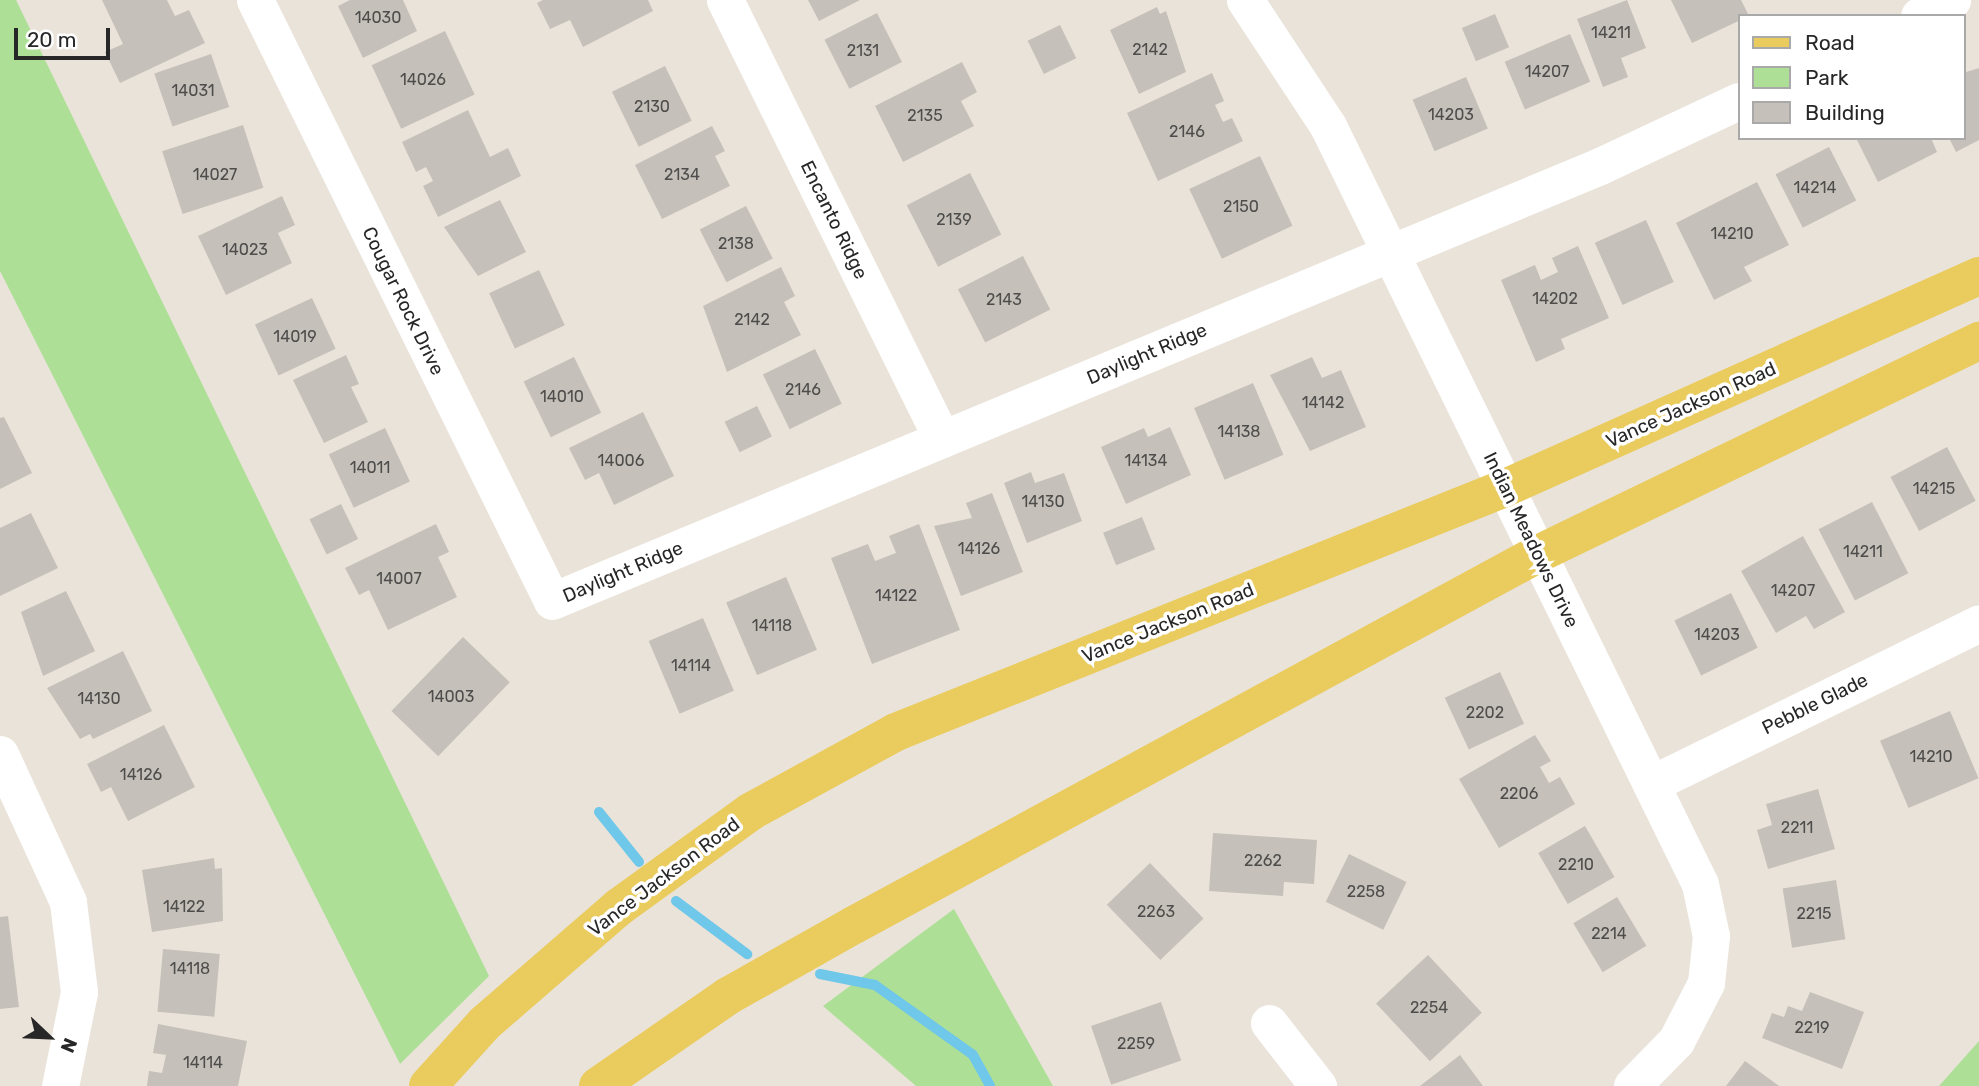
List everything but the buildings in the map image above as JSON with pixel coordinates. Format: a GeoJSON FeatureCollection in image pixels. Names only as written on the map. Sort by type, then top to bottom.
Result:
{"type":"FeatureCollection","features":[{"type":"Feature","properties":{"kind":"main road","name":"Vance Jackson Road"},"geometry":{"type":"LineString","coordinates":[[428,1086],[485,1023],[619,907],[762,806],[896,732],[1505,488],[1979,276]]}},
{"type":"Feature","properties":{"kind":"main road"},"geometry":{"type":"LineString","coordinates":[[598,1086],[727,996],[1538,554],[1979,341]]}},
{"type":"Feature","properties":{"kind":"street","name":"Cougar Rock Drive"},"geometry":{"type":"LineString","coordinates":[[254,0],[552,601]]}},
{"type":"Feature","properties":{"kind":"street","name":"Encanto Ridge"},"geometry":{"type":"LineString","coordinates":[[725,0],[942,439]]}},
{"type":"Feature","properties":{"kind":"street","name":"Indian Meadows Drive"},"geometry":{"type":"LineString","coordinates":[[1245,0],[1328,126],[1700,884],[1711,936],[1706,983],[1676,1041],[1632,1086]]}},
{"type":"Feature","properties":{"kind":"street"},"geometry":{"type":"LineString","coordinates":[[1923,14],[1952,0]]}},
{"type":"Feature","properties":{"kind":"street","name":"Daylight Ridge"},"geometry":{"type":"LineString","coordinates":[[552,601],[1390,253],[1738,101]]}},
{"type":"Feature","properties":{"kind":"street","name":"Pebble Glade"},"geometry":{"type":"LineString","coordinates":[[1651,784],[1979,623]]}},
{"type":"Feature","properties":{"kind":"street"},"geometry":{"type":"LineString","coordinates":[[0,754],[68,902],[79,992],[60,1086]]}},
{"type":"Feature","properties":{"kind":"street"},"geometry":{"type":"LineString","coordinates":[[1269,1023],[1318,1086]]}},
{"type":"Feature","properties":{"kind":"green space"},"geometry":{"type":"Polygon","coordinates":[[[0,0],[16,0],[489,976],[400,1064],[0,271],[0,0]]]}},
{"type":"Feature","properties":{"kind":"green space"},"geometry":{"type":"Polygon","coordinates":[[[954,909],[1053,1086],[916,1086],[823,1006],[954,909]]]}},
{"type":"Feature","properties":{"kind":"green space"},"geometry":{"type":"Polygon","coordinates":[[[1979,1041],[1979,1086],[1939,1086],[1979,1041]]]}},
{"type":"Feature","properties":{"kind":"waterway"},"geometry":{"type":"LineString","coordinates":[[599,812],[639,862]]}},
{"type":"Feature","properties":{"kind":"waterway"},"geometry":{"type":"LineString","coordinates":[[676,901],[747,954]]}},
{"type":"Feature","properties":{"kind":"waterway"},"geometry":{"type":"LineString","coordinates":[[820,974],[875,985],[973,1055],[990,1086]]}}]}
